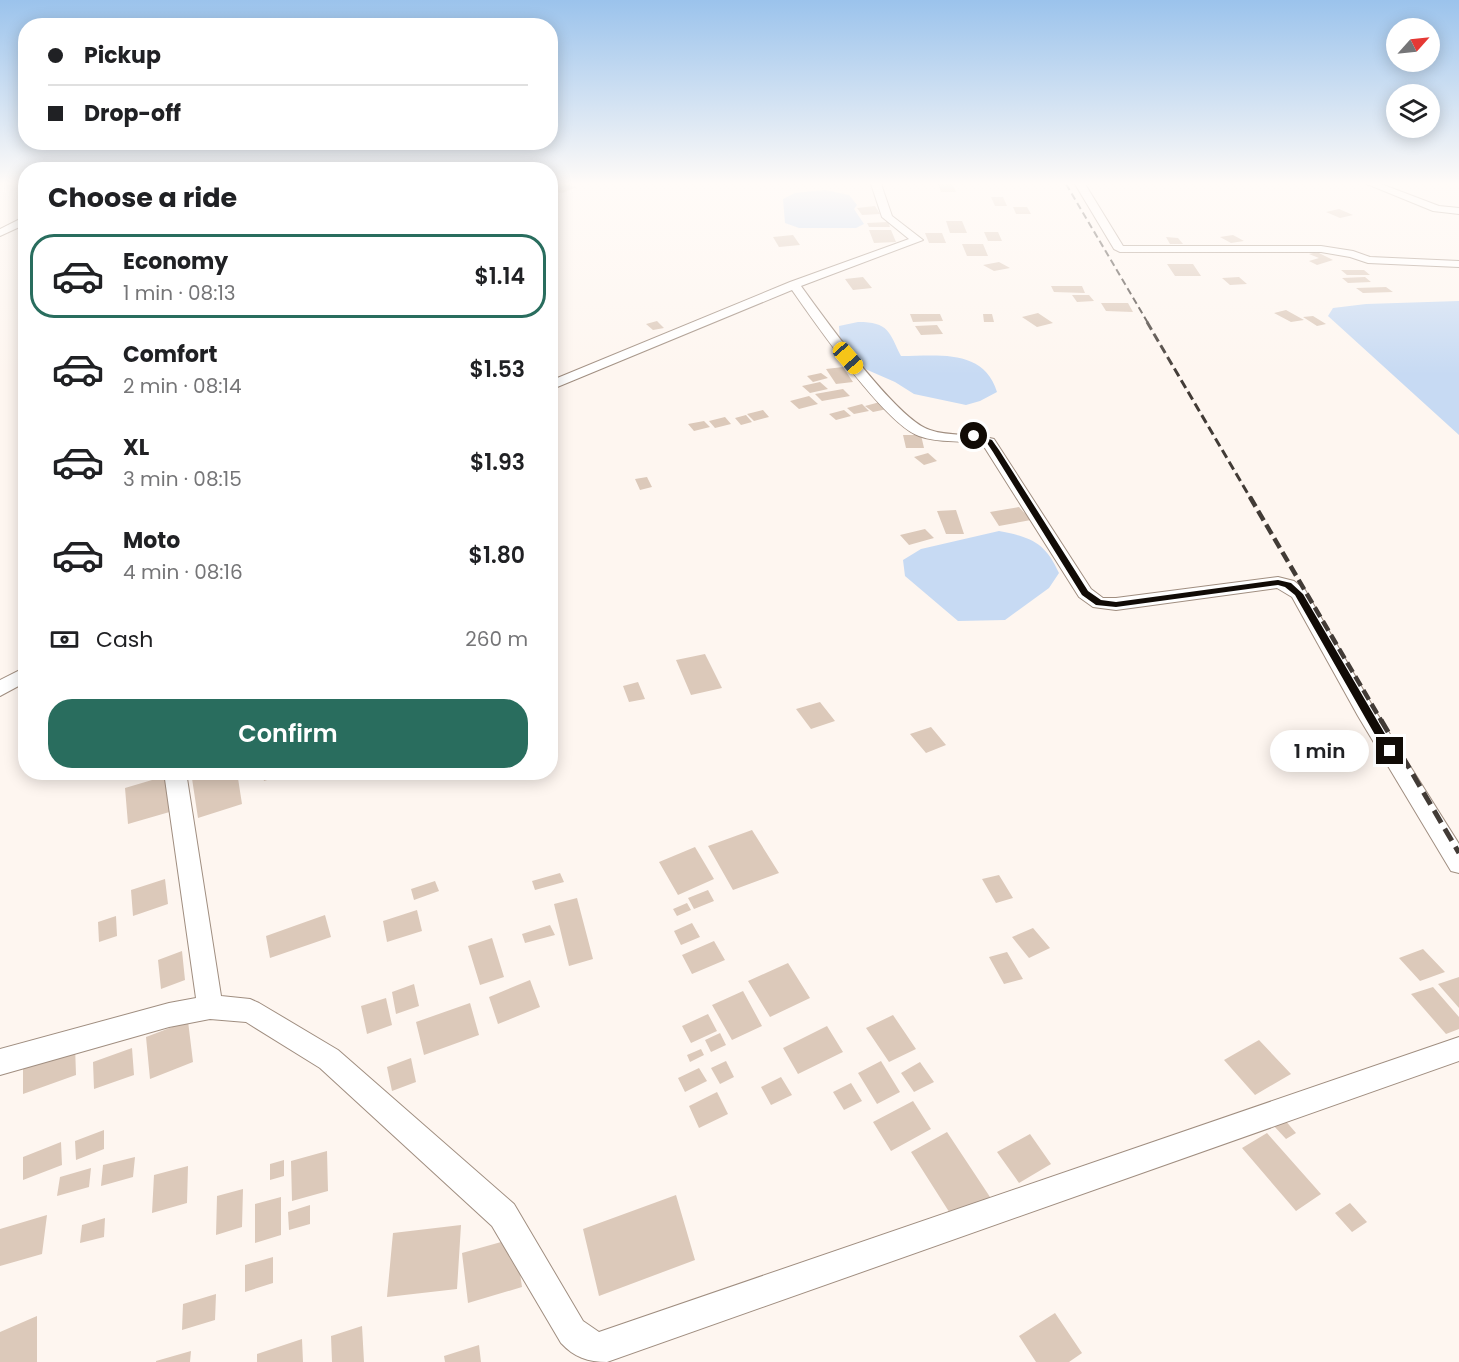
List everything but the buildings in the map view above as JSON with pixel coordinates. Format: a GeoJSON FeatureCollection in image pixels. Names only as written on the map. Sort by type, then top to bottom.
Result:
{"type":"FeatureCollection","features":[{"type":"Feature","properties":{"kind":"street"},"geometry":{"type":"LineString","coordinates":[[558,383],[794,285],[896,248]]}},
{"type":"Feature","properties":{"kind":"street"},"geometry":{"type":"LineString","coordinates":[[1119,248],[1321,249],[1353,254],[1368,260],[1459,264]]}},
{"type":"Feature","properties":{"kind":"street"},"geometry":{"type":"LineString","coordinates":[[794,285],[835,343],[900,418],[918,431],[936,436],[974,436],[989,442],[1085,593],[1099,603],[1116,604],[1278,582],[1288,585],[1299,594],[1368,716],[1459,864]]}},
{"type":"Feature","properties":{"kind":"street"},"geometry":{"type":"LineString","coordinates":[[0,689],[18,679]]}},
{"type":"Feature","properties":{"kind":"street"},"geometry":{"type":"LineString","coordinates":[[176,780],[210,1007]]}},
{"type":"Feature","properties":{"kind":"street"},"geometry":{"type":"LineString","coordinates":[[0,1062],[169,1015],[210,1007],[250,1011],[329,1059],[503,1215],[572,1332],[599,1355],[1459,1049]]}},
{"type":"Feature","properties":{"kind":"water"},"geometry":{"type":"Polygon","coordinates":[[[1459,301],[1459,435],[1328,316],[1333,308],[1366,304],[1459,301]]]}},
{"type":"Feature","properties":{"kind":"water"},"geometry":{"type":"Polygon","coordinates":[[[858,322],[882,326],[894,341],[901,356],[944,356],[970,361],[982,368],[991,378],[997,392],[966,405],[914,394],[895,382],[856,365],[840,343],[839,326],[858,322]]]}},
{"type":"Feature","properties":{"kind":"water"},"geometry":{"type":"Polygon","coordinates":[[[999,531],[1036,543],[1048,554],[1059,573],[1049,588],[1005,620],[958,621],[905,576],[903,560],[921,549],[999,531]]]}},
{"type":"Feature","properties":{"kind":"railway"},"geometry":{"type":"LineString","coordinates":[[1103,248],[1148,323]]}},
{"type":"Feature","properties":{"kind":"railway"},"geometry":{"type":"LineString","coordinates":[[1147,322],[1251,499]]}},
{"type":"Feature","properties":{"kind":"railway"},"geometry":{"type":"LineString","coordinates":[[1250,497],[1382,722]]}},
{"type":"Feature","properties":{"kind":"railway"},"geometry":{"type":"LineString","coordinates":[[1381,720],[1459,853]]}},
{"type":"Feature","properties":{"kind":"route"},"geometry":{"type":"LineString","coordinates":[[974,436],[989,442],[997,452],[1085,593],[1099,603],[1116,604],[1278,582],[1288,585],[1299,594],[1390,751]]}}]}
